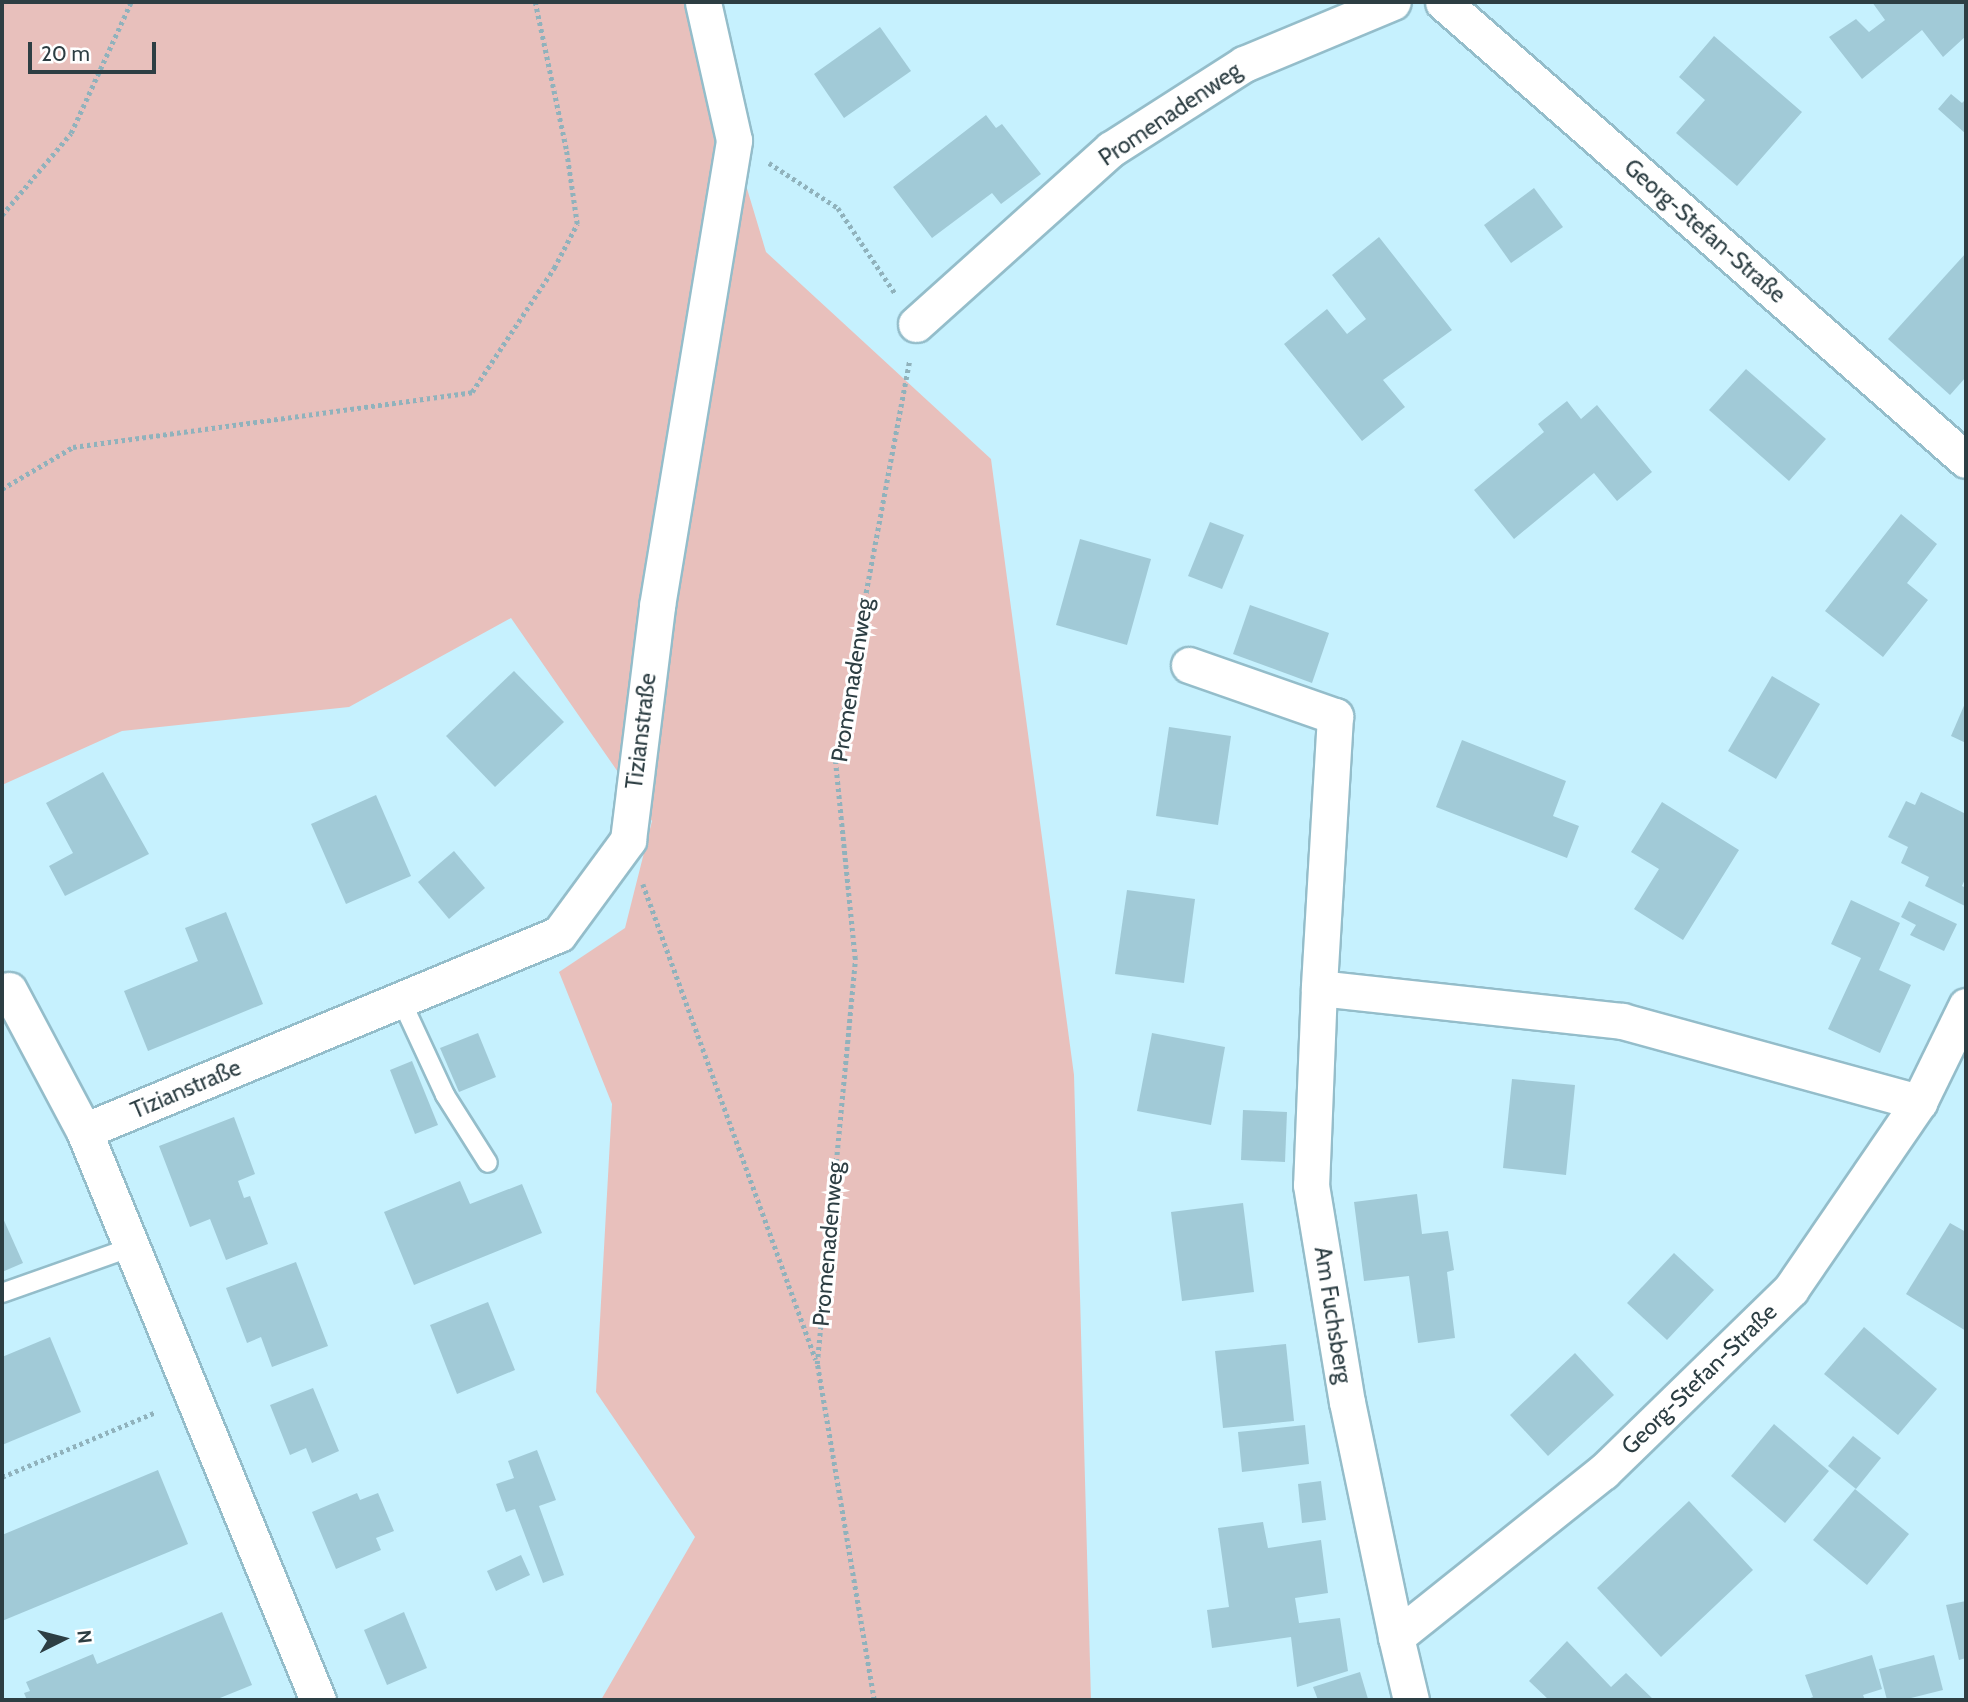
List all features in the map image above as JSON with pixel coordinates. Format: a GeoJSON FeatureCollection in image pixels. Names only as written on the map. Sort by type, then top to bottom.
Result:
{"type":"FeatureCollection","features":[{"type":"Feature","properties":{"kind":"street","name":"Tizianstraße"},"geometry":{"type":"LineString","coordinates":[[84,1131],[559,934],[628,840],[657,606],[734,140],[703,2]]}},
{"type":"Feature","properties":{"kind":"street","name":"Promenadenweg"},"geometry":{"type":"LineString","coordinates":[[915,324],[1111,149],[1244,64],[1394,2]]}},
{"type":"Feature","properties":{"kind":"street","name":"Georg-Stefan-Straße"},"geometry":{"type":"LineString","coordinates":[[1443,2],[1966,460]]}},
{"type":"Feature","properties":{"kind":"street","name":"Am Fuchsberg"},"geometry":{"type":"LineString","coordinates":[[1189,665],[1335,716],[1311,1185],[1347,1402],[1396,1637]]}},
{"type":"Feature","properties":{"kind":"street"},"geometry":{"type":"LineString","coordinates":[[1319,989],[1622,1021],[1919,1102]]}},
{"type":"Feature","properties":{"kind":"street"},"geometry":{"type":"LineString","coordinates":[[9,990],[84,1131],[318,1700]]}},
{"type":"Feature","properties":{"kind":"street","name":"Georg-Stefan-Straße"},"geometry":{"type":"LineString","coordinates":[[1396,1637],[1603,1472],[1791,1289],[1919,1102],[1966,1006]]}},
{"type":"Feature","properties":{"kind":"street"},"geometry":{"type":"LineString","coordinates":[[1396,1637],[1411,1700]]}},
{"type":"Feature","properties":{"kind":"lane"},"geometry":{"type":"LineString","coordinates":[[401,1000],[446,1095],[488,1163]]}},
{"type":"Feature","properties":{"kind":"lane"},"geometry":{"type":"LineString","coordinates":[[2,1293],[132,1247]]}},
{"type":"Feature","properties":{"kind":"path"},"geometry":{"type":"LineString","coordinates":[[2,215],[71,133],[131,2]]}},
{"type":"Feature","properties":{"kind":"path"},"geometry":{"type":"LineString","coordinates":[[2,489],[73,447],[472,392],[554,268],[577,224],[566,149],[535,2]]}},
{"type":"Feature","properties":{"kind":"path"},"geometry":{"type":"LineString","coordinates":[[734,140],[838,208],[915,324]]}},
{"type":"Feature","properties":{"kind":"path","name":"Promenadenweg"},"geometry":{"type":"LineString","coordinates":[[874,1700],[817,1364],[855,959],[835,758],[915,324]]}},
{"type":"Feature","properties":{"kind":"path"},"geometry":{"type":"LineString","coordinates":[[628,840],[817,1364]]}},
{"type":"Feature","properties":{"kind":"path"},"geometry":{"type":"LineString","coordinates":[[2,1477],[193,1397]]}},
{"type":"Feature","properties":{"kind":"shaded area"},"geometry":{"type":"Polygon","coordinates":[[[2,2],[691,2],[766,252],[991,459],[1074,1075],[1091,1700],[601,1700],[695,1537],[596,1392],[612,1104],[559,972],[625,928],[652,821],[511,618],[349,707],[122,731],[2,785],[2,2]]]}},
{"type":"Feature","properties":{"kind":"building"},"geometry":{"type":"Polygon","coordinates":[[[1872,2],[1966,2],[1966,36],[1943,57],[1922,30],[1862,79],[1829,37],[1856,19],[1869,32],[1885,20],[1872,2]]]}},
{"type":"Feature","properties":{"kind":"building"},"geometry":{"type":"Polygon","coordinates":[[[880,27],[911,71],[844,118],[814,74],[880,27]]]}},
{"type":"Feature","properties":{"kind":"building"},"geometry":{"type":"Polygon","coordinates":[[[1714,36],[1802,112],[1737,186],[1676,133],[1705,100],[1679,77],[1714,36]]]}},
{"type":"Feature","properties":{"kind":"building"},"geometry":{"type":"Polygon","coordinates":[[[1951,94],[1962,103],[1966,99],[1966,134],[1938,109],[1951,94]]]}},
{"type":"Feature","properties":{"kind":"building"},"geometry":{"type":"Polygon","coordinates":[[[986,115],[996,128],[1002,124],[1041,174],[1001,204],[992,193],[932,238],[893,187],[986,115]]]}},
{"type":"Feature","properties":{"kind":"building"},"geometry":{"type":"Polygon","coordinates":[[[1534,188],[1563,227],[1511,263],[1484,225],[1534,188]]]}},
{"type":"Feature","properties":{"kind":"building"},"geometry":{"type":"Polygon","coordinates":[[[1379,237],[1452,330],[1383,380],[1405,407],[1362,441],[1284,344],[1327,309],[1347,334],[1366,319],[1332,275],[1379,237]]]}},
{"type":"Feature","properties":{"kind":"building"},"geometry":{"type":"Polygon","coordinates":[[[1966,253],[1966,377],[1950,395],[1888,339],[1966,253]]]}},
{"type":"Feature","properties":{"kind":"building"},"geometry":{"type":"Polygon","coordinates":[[[1746,369],[1826,439],[1789,481],[1709,410],[1746,369]]]}},
{"type":"Feature","properties":{"kind":"building"},"geometry":{"type":"Polygon","coordinates":[[[1567,401],[1581,419],[1597,405],[1652,472],[1617,501],[1594,473],[1514,539],[1474,490],[1544,432],[1538,424],[1567,401]]]}},
{"type":"Feature","properties":{"kind":"building"},"geometry":{"type":"Polygon","coordinates":[[[1901,514],[1937,544],[1907,583],[1928,600],[1883,657],[1825,611],[1901,514]]]}},
{"type":"Feature","properties":{"kind":"building"},"geometry":{"type":"Polygon","coordinates":[[[1210,522],[1244,535],[1222,589],[1188,576],[1210,522]]]}},
{"type":"Feature","properties":{"kind":"building"},"geometry":{"type":"Polygon","coordinates":[[[1080,539],[1151,559],[1127,645],[1056,625],[1080,539]]]}},
{"type":"Feature","properties":{"kind":"building"},"geometry":{"type":"Polygon","coordinates":[[[1250,605],[1329,633],[1312,683],[1233,654],[1250,605]]]}},
{"type":"Feature","properties":{"kind":"building"},"geometry":{"type":"Polygon","coordinates":[[[514,671],[564,722],[495,787],[446,736],[514,671]]]}},
{"type":"Feature","properties":{"kind":"building"},"geometry":{"type":"Polygon","coordinates":[[[1772,676],[1820,704],[1776,779],[1728,751],[1772,676]]]}},
{"type":"Feature","properties":{"kind":"building"},"geometry":{"type":"Polygon","coordinates":[[[1966,701],[1966,743],[1951,736],[1966,701]]]}},
{"type":"Feature","properties":{"kind":"building"},"geometry":{"type":"Polygon","coordinates":[[[1169,727],[1231,736],[1218,825],[1156,816],[1169,727]]]}},
{"type":"Feature","properties":{"kind":"building"},"geometry":{"type":"Polygon","coordinates":[[[1462,740],[1566,781],[1553,816],[1579,826],[1567,858],[1436,807],[1462,740]]]}},
{"type":"Feature","properties":{"kind":"building"},"geometry":{"type":"Polygon","coordinates":[[[103,772],[149,854],[65,896],[49,866],[73,853],[46,803],[103,772]]]}},
{"type":"Feature","properties":{"kind":"building"},"geometry":{"type":"Polygon","coordinates":[[[1921,792],[1966,814],[1966,877],[1962,886],[1966,888],[1965,906],[1925,886],[1929,877],[1901,863],[1908,847],[1888,837],[1906,801],[1915,805],[1921,792]]]}},
{"type":"Feature","properties":{"kind":"building"},"geometry":{"type":"Polygon","coordinates":[[[376,795],[411,876],[346,904],[311,824],[376,795]]]}},
{"type":"Feature","properties":{"kind":"building"},"geometry":{"type":"Polygon","coordinates":[[[1662,802],[1739,850],[1683,940],[1634,909],[1659,869],[1631,852],[1662,802]]]}},
{"type":"Feature","properties":{"kind":"building"},"geometry":{"type":"Polygon","coordinates":[[[454,851],[485,888],[449,919],[418,882],[454,851]]]}},
{"type":"Feature","properties":{"kind":"building"},"geometry":{"type":"Polygon","coordinates":[[[1127,890],[1195,899],[1184,983],[1115,974],[1127,890]]]}},
{"type":"Feature","properties":{"kind":"building"},"geometry":{"type":"Polygon","coordinates":[[[1851,900],[1900,923],[1879,970],[1911,985],[1880,1053],[1828,1029],[1861,958],[1831,944],[1851,900]]]}},
{"type":"Feature","properties":{"kind":"building"},"geometry":{"type":"Polygon","coordinates":[[[1909,901],[1957,924],[1944,951],[1910,935],[1916,925],[1901,917],[1909,901]]]}},
{"type":"Feature","properties":{"kind":"building"},"geometry":{"type":"Polygon","coordinates":[[[226,912],[263,1004],[148,1051],[124,991],[198,961],[185,928],[226,912]]]}},
{"type":"Feature","properties":{"kind":"building"},"geometry":{"type":"Polygon","coordinates":[[[478,1033],[496,1077],[459,1092],[440,1048],[478,1033]]]}},
{"type":"Feature","properties":{"kind":"building"},"geometry":{"type":"Polygon","coordinates":[[[1152,1033],[1225,1047],[1211,1125],[1137,1111],[1152,1033]]]}},
{"type":"Feature","properties":{"kind":"building"},"geometry":{"type":"Polygon","coordinates":[[[412,1061],[438,1125],[415,1134],[390,1070],[412,1061]]]}},
{"type":"Feature","properties":{"kind":"building"},"geometry":{"type":"Polygon","coordinates":[[[1512,1079],[1575,1085],[1566,1175],[1503,1168],[1512,1079]]]}},
{"type":"Feature","properties":{"kind":"building"},"geometry":{"type":"Polygon","coordinates":[[[1243,1110],[1287,1112],[1285,1162],[1241,1160],[1243,1110]]]}},
{"type":"Feature","properties":{"kind":"building"},"geometry":{"type":"Polygon","coordinates":[[[234,1117],[255,1174],[238,1181],[244,1198],[250,1196],[268,1244],[226,1260],[210,1219],[190,1227],[159,1146],[234,1117]]]}},
{"type":"Feature","properties":{"kind":"building"},"geometry":{"type":"Polygon","coordinates":[[[460,1181],[470,1204],[522,1184],[542,1233],[414,1285],[384,1212],[460,1181]]]}},
{"type":"Feature","properties":{"kind":"building"},"geometry":{"type":"Polygon","coordinates":[[[1417,1194],[1422,1234],[1448,1231],[1454,1270],[1447,1272],[1455,1338],[1418,1343],[1409,1276],[1364,1281],[1354,1202],[1417,1194]]]}},
{"type":"Feature","properties":{"kind":"building"},"geometry":{"type":"Polygon","coordinates":[[[1243,1203],[1254,1292],[1182,1301],[1171,1212],[1243,1203]]]}},
{"type":"Feature","properties":{"kind":"building"},"geometry":{"type":"Polygon","coordinates":[[[2,1216],[23,1263],[2,1272],[2,1216]]]}},
{"type":"Feature","properties":{"kind":"building"},"geometry":{"type":"Polygon","coordinates":[[[1950,1223],[1966,1232],[1966,1331],[1906,1294],[1950,1223]]]}},
{"type":"Feature","properties":{"kind":"building"},"geometry":{"type":"Polygon","coordinates":[[[1674,1253],[1714,1290],[1667,1340],[1627,1303],[1674,1253]]]}},
{"type":"Feature","properties":{"kind":"building"},"geometry":{"type":"Polygon","coordinates":[[[296,1262],[328,1346],[272,1367],[261,1337],[247,1343],[226,1288],[296,1262]]]}},
{"type":"Feature","properties":{"kind":"building"},"geometry":{"type":"Polygon","coordinates":[[[488,1302],[515,1370],[457,1394],[430,1325],[488,1302]]]}},
{"type":"Feature","properties":{"kind":"building"},"geometry":{"type":"Polygon","coordinates":[[[1864,1327],[1937,1389],[1898,1435],[1824,1374],[1864,1327]]]}},
{"type":"Feature","properties":{"kind":"building"},"geometry":{"type":"Polygon","coordinates":[[[50,1337],[81,1412],[2,1445],[2,1357],[50,1337]]]}},
{"type":"Feature","properties":{"kind":"building"},"geometry":{"type":"Polygon","coordinates":[[[1286,1344],[1294,1421],[1223,1428],[1215,1351],[1286,1344]]]}},
{"type":"Feature","properties":{"kind":"building"},"geometry":{"type":"Polygon","coordinates":[[[1575,1353],[1614,1395],[1548,1456],[1510,1415],[1575,1353]]]}},
{"type":"Feature","properties":{"kind":"building"},"geometry":{"type":"Polygon","coordinates":[[[313,1388],[339,1451],[312,1463],[306,1448],[290,1455],[270,1405],[313,1388]]]}},
{"type":"Feature","properties":{"kind":"building"},"geometry":{"type":"Polygon","coordinates":[[[1774,1424],[1829,1471],[1785,1523],[1731,1476],[1774,1424]]]}},
{"type":"Feature","properties":{"kind":"building"},"geometry":{"type":"Polygon","coordinates":[[[1305,1425],[1309,1464],[1242,1472],[1238,1432],[1305,1425]]]}},
{"type":"Feature","properties":{"kind":"building"},"geometry":{"type":"Polygon","coordinates":[[[1853,1436],[1881,1458],[1856,1489],[1828,1466],[1853,1436]]]}},
{"type":"Feature","properties":{"kind":"building"},"geometry":{"type":"Polygon","coordinates":[[[537,1450],[556,1500],[539,1506],[564,1575],[543,1583],[515,1509],[506,1512],[496,1484],[514,1478],[508,1461],[537,1450]]]}},
{"type":"Feature","properties":{"kind":"building"},"geometry":{"type":"Polygon","coordinates":[[[158,1470],[188,1544],[2,1621],[2,1535],[158,1470]]]}},
{"type":"Feature","properties":{"kind":"building"},"geometry":{"type":"Polygon","coordinates":[[[1321,1481],[1326,1520],[1302,1523],[1298,1484],[1321,1481]]]}},
{"type":"Feature","properties":{"kind":"building"},"geometry":{"type":"Polygon","coordinates":[[[1855,1489],[1909,1534],[1867,1585],[1813,1540],[1855,1489]]]}},
{"type":"Feature","properties":{"kind":"building"},"geometry":{"type":"Polygon","coordinates":[[[357,1493],[360,1500],[378,1493],[394,1531],[376,1538],[381,1550],[336,1569],[312,1512],[357,1493]]]}},
{"type":"Feature","properties":{"kind":"building"},"geometry":{"type":"Polygon","coordinates":[[[1689,1501],[1753,1570],[1661,1657],[1597,1588],[1689,1501]]]}},
{"type":"Feature","properties":{"kind":"building"},"geometry":{"type":"Polygon","coordinates":[[[1263,1522],[1268,1548],[1321,1540],[1328,1593],[1295,1598],[1299,1623],[1340,1618],[1348,1671],[1297,1687],[1291,1637],[1212,1648],[1207,1610],[1229,1607],[1218,1528],[1263,1522]]]}},
{"type":"Feature","properties":{"kind":"building"},"geometry":{"type":"Polygon","coordinates":[[[521,1555],[530,1575],[496,1591],[487,1571],[521,1555]]]}},
{"type":"Feature","properties":{"kind":"building"},"geometry":{"type":"Polygon","coordinates":[[[1966,1601],[1966,1658],[1959,1660],[1946,1605],[1966,1601]]]}},
{"type":"Feature","properties":{"kind":"building"},"geometry":{"type":"Polygon","coordinates":[[[222,1612],[252,1685],[215,1700],[27,1700],[24,1693],[30,1691],[26,1682],[93,1654],[97,1664],[222,1612]]]}},
{"type":"Feature","properties":{"kind":"building"},"geometry":{"type":"Polygon","coordinates":[[[404,1612],[427,1668],[387,1685],[364,1630],[404,1612]]]}},
{"type":"Feature","properties":{"kind":"building"},"geometry":{"type":"Polygon","coordinates":[[[1567,1641],[1611,1687],[1626,1673],[1654,1700],[1549,1700],[1529,1681],[1567,1641]]]}},
{"type":"Feature","properties":{"kind":"building"},"geometry":{"type":"Polygon","coordinates":[[[1872,1655],[1882,1689],[1863,1695],[1865,1700],[1805,1700],[1813,1697],[1805,1675],[1872,1655]]]}},
{"type":"Feature","properties":{"kind":"building"},"geometry":{"type":"Polygon","coordinates":[[[1934,1655],[1943,1690],[1903,1700],[1887,1700],[1879,1669],[1934,1655]]]}},
{"type":"Feature","properties":{"kind":"building"},"geometry":{"type":"Polygon","coordinates":[[[1360,1672],[1368,1699],[1318,1700],[1313,1687],[1360,1672]]]}}]}
